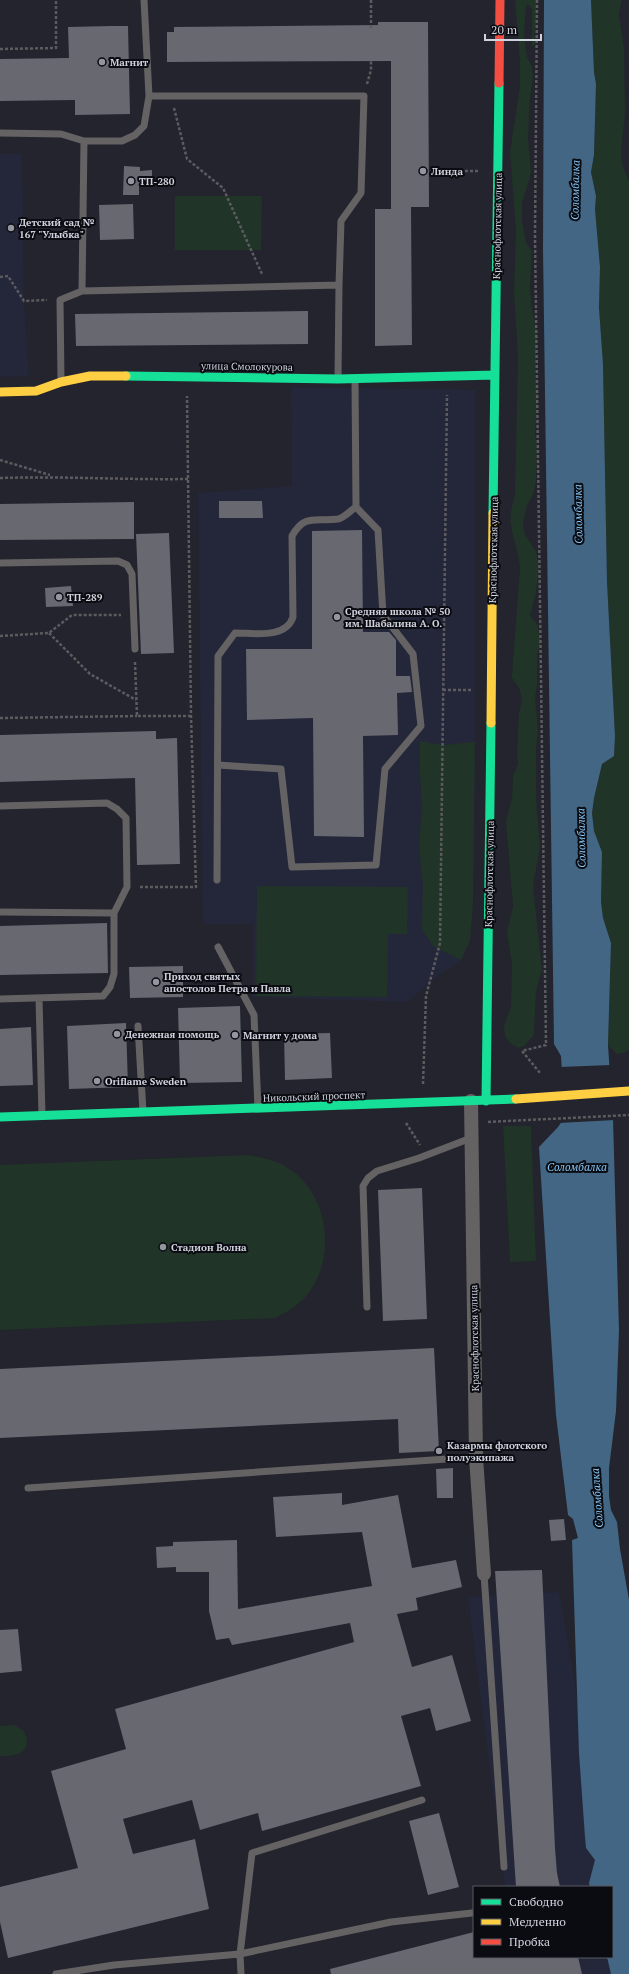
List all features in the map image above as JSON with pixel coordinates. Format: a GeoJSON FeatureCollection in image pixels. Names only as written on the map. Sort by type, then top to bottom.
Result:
{"type":"FeatureCollection","features":[{"type":"Feature","properties":{"kind":"street","name":"Краснофлотская улица"},"geometry":{"type":"LineString","coordinates":[[486,1101],[500,0]]}},
{"type":"Feature","properties":{"kind":"street","name":"улица Смолокурова"},"geometry":{"type":"LineString","coordinates":[[0,392],[36,391],[61,382],[90,376],[338,379],[447,375],[495,375]]}},
{"type":"Feature","properties":{"kind":"street","name":"Никольский проспект"},"geometry":{"type":"LineString","coordinates":[[0,1117],[471,1102],[629,1091]]}},
{"type":"Feature","properties":{"kind":"street","name":"Краснофлотская улица"},"geometry":{"type":"LineString","coordinates":[[471,1102],[476,1457],[484,1574]]}},
{"type":"Feature","properties":{"kind":"lane"},"geometry":{"type":"LineString","coordinates":[[0,133],[61,134],[84,141],[122,141],[135,135],[144,126],[149,96],[144,0]]}},
{"type":"Feature","properties":{"kind":"lane"},"geometry":{"type":"LineString","coordinates":[[149,96],[364,96],[362,193],[341,221],[338,379]]}},
{"type":"Feature","properties":{"kind":"lane"},"geometry":{"type":"LineString","coordinates":[[82,291],[84,141]]}},
{"type":"Feature","properties":{"kind":"lane"},"geometry":{"type":"LineString","coordinates":[[61,382],[60,300],[82,291],[339,285]]}},
{"type":"Feature","properties":{"kind":"lane"},"geometry":{"type":"LineString","coordinates":[[218,765],[281,770],[292,867],[376,865],[385,769],[421,726],[413,654],[383,615],[378,530],[356,507],[355,378]]}},
{"type":"Feature","properties":{"kind":"lane"},"geometry":{"type":"LineString","coordinates":[[217,880],[218,656],[235,633],[279,632],[291,625],[294,617],[292,536],[298,526],[307,520],[340,518],[356,507]]}},
{"type":"Feature","properties":{"kind":"lane"},"geometry":{"type":"LineString","coordinates":[[0,563],[118,561],[127,565],[132,574],[135,649]]}},
{"type":"Feature","properties":{"kind":"lane"},"geometry":{"type":"LineString","coordinates":[[0,806],[107,803],[117,809],[126,818],[127,886],[114,913],[114,974],[110,987],[103,996],[0,999]]}},
{"type":"Feature","properties":{"kind":"lane"},"geometry":{"type":"LineString","coordinates":[[0,912],[114,913]]}},
{"type":"Feature","properties":{"kind":"lane"},"geometry":{"type":"LineString","coordinates":[[218,947],[254,1015],[258,1109]]}},
{"type":"Feature","properties":{"kind":"lane"},"geometry":{"type":"LineString","coordinates":[[39,998],[42,1115]]}},
{"type":"Feature","properties":{"kind":"lane"},"geometry":{"type":"LineString","coordinates":[[138,1026],[143,1112]]}},
{"type":"Feature","properties":{"kind":"lane"},"geometry":{"type":"LineString","coordinates":[[367,1308],[363,1186],[368,1178],[377,1171],[403,1164],[471,1138]]}},
{"type":"Feature","properties":{"kind":"lane"},"geometry":{"type":"LineString","coordinates":[[28,1488],[476,1457]]}},
{"type":"Feature","properties":{"kind":"lane"},"geometry":{"type":"LineString","coordinates":[[484,1574],[504,1867]]}},
{"type":"Feature","properties":{"kind":"lane"},"geometry":{"type":"LineString","coordinates":[[241,1974],[240,1954],[252,1852],[422,1800]]}},
{"type":"Feature","properties":{"kind":"lane"},"geometry":{"type":"LineString","coordinates":[[56,1974],[114,1965],[240,1954],[391,1922],[472,1913]]}},
{"type":"Feature","properties":{"kind":"path"},"geometry":{"type":"LineString","coordinates":[[0,49],[56,48],[56,0]]}},
{"type":"Feature","properties":{"kind":"path"},"geometry":{"type":"LineString","coordinates":[[370,0],[371,29]]}},
{"type":"Feature","properties":{"kind":"path"},"geometry":{"type":"LineString","coordinates":[[538,0],[535,237],[546,1045],[522,1051],[540,1073]]}},
{"type":"Feature","properties":{"kind":"path"},"geometry":{"type":"LineString","coordinates":[[364,96],[371,70],[371,61]]}},
{"type":"Feature","properties":{"kind":"path"},"geometry":{"type":"LineString","coordinates":[[171,96],[187,159],[223,188],[268,287]]}},
{"type":"Feature","properties":{"kind":"path"},"geometry":{"type":"LineString","coordinates":[[435,171],[482,170]]}},
{"type":"Feature","properties":{"kind":"path"},"geometry":{"type":"LineString","coordinates":[[0,277],[8,276],[24,301],[60,300]]}},
{"type":"Feature","properties":{"kind":"path"},"geometry":{"type":"LineString","coordinates":[[423,1103],[426,996],[440,943],[447,375]]}},
{"type":"Feature","properties":{"kind":"path"},"geometry":{"type":"LineString","coordinates":[[127,886],[196,887],[191,716],[187,376]]}},
{"type":"Feature","properties":{"kind":"path"},"geometry":{"type":"LineString","coordinates":[[0,460],[53,476]]}},
{"type":"Feature","properties":{"kind":"path"},"geometry":{"type":"LineString","coordinates":[[0,478],[53,476],[148,480],[188,479]]}},
{"type":"Feature","properties":{"kind":"path"},"geometry":{"type":"LineString","coordinates":[[0,636],[49,633],[72,615],[134,615]]}},
{"type":"Feature","properties":{"kind":"path"},"geometry":{"type":"LineString","coordinates":[[49,633],[90,674],[136,700]]}},
{"type":"Feature","properties":{"kind":"path"},"geometry":{"type":"LineString","coordinates":[[135,649],[137,716]]}},
{"type":"Feature","properties":{"kind":"path"},"geometry":{"type":"LineString","coordinates":[[0,718],[191,716]]}},
{"type":"Feature","properties":{"kind":"path"},"geometry":{"type":"LineString","coordinates":[[542,1119],[629,1114]]}},
{"type":"Feature","properties":{"kind":"path"},"geometry":{"type":"LineString","coordinates":[[403,1164],[421,1146],[406,1123]]}},
{"type":"Feature","properties":{"kind":"shaded area","name":"Детский сад № 167 \"Улыбка\""},"geometry":{"type":"Polygon","coordinates":[[[0,154],[22,154],[24,301],[29,376],[0,377],[0,154]]]}},
{"type":"Feature","properties":{"kind":"shaded area","name":"Средняя школа № 50 им. Шабалина А. О."},"geometry":{"type":"Polygon","coordinates":[[[291,387],[475,390],[475,742],[473,904],[470,941],[461,960],[440,974],[407,1002],[253,997],[253,924],[203,924],[198,493],[292,486],[291,387]]]}},
{"type":"Feature","properties":{"kind":"shaded area"},"geometry":{"type":"Polygon","coordinates":[[[559,1592],[611,1886],[505,1886],[468,1597],[559,1592]]]}},
{"type":"Feature","properties":{"kind":"shaded area"},"geometry":{"type":"Polygon","coordinates":[[[513,1958],[613,1958],[627,1974],[516,1974],[513,1958]]]}},
{"type":"Feature","properties":{"kind":"green space"},"geometry":{"type":"Polygon","coordinates":[[[515,0],[536,0],[537,21],[534,32],[535,44],[532,47],[532,9],[528,4],[526,7],[524,35],[527,57],[532,67],[533,77],[530,98],[528,138],[531,173],[522,204],[522,221],[526,242],[532,251],[530,287],[532,310],[537,333],[535,377],[538,394],[535,432],[537,448],[536,479],[534,492],[526,508],[523,524],[525,535],[536,551],[539,568],[536,592],[530,616],[537,624],[541,643],[537,655],[537,685],[535,698],[538,729],[536,749],[536,800],[540,847],[533,885],[542,970],[536,991],[534,1035],[524,1046],[518,1048],[510,1043],[505,1036],[504,1026],[511,1007],[512,964],[507,932],[513,906],[506,821],[512,798],[513,776],[518,764],[519,713],[522,699],[519,688],[512,678],[520,568],[511,521],[515,493],[518,357],[514,292],[516,230],[510,152],[520,86],[520,61],[515,0]]]}},
{"type":"Feature","properties":{"kind":"green space"},"geometry":{"type":"Polygon","coordinates":[[[591,0],[622,0],[619,14],[624,48],[625,113],[621,152],[623,167],[629,182],[629,1050],[617,1054],[608,1045],[611,943],[603,918],[601,902],[602,852],[594,831],[592,813],[602,764],[614,756],[615,736],[607,582],[603,364],[599,308],[600,267],[595,209],[596,196],[591,172],[594,155],[596,84],[594,72],[591,0]]]}},
{"type":"Feature","properties":{"kind":"green space"},"geometry":{"type":"Polygon","coordinates":[[[175,196],[262,196],[261,250],[175,250],[175,196]]]}},
{"type":"Feature","properties":{"kind":"green space"},"geometry":{"type":"Polygon","coordinates":[[[420,741],[443,745],[475,742],[473,904],[470,941],[461,960],[433,946],[422,929],[423,884],[419,847],[422,807],[420,741]]]}},
{"type":"Feature","properties":{"kind":"green space"},"geometry":{"type":"Polygon","coordinates":[[[257,886],[408,887],[407,934],[388,934],[387,997],[256,996],[257,886]]]}},
{"type":"Feature","properties":{"kind":"green space"},"geometry":{"type":"Polygon","coordinates":[[[503,1126],[531,1126],[536,1261],[510,1262],[503,1126]]]}},
{"type":"Feature","properties":{"kind":"green space","name":"Стадион Волна"},"geometry":{"type":"Polygon","coordinates":[[[248,1155],[279,1163],[299,1176],[311,1190],[319,1207],[324,1225],[325,1243],[323,1262],[317,1279],[307,1295],[292,1308],[275,1318],[0,1330],[0,1165],[248,1155]]]}},
{"type":"Feature","properties":{"kind":"green space"},"geometry":{"type":"Polygon","coordinates":[[[14,1725],[24,1731],[27,1738],[27,1744],[19,1753],[10,1756],[0,1756],[0,1726],[14,1725]]]}},
{"type":"Feature","properties":{"kind":"water","name":"Соломбалка"},"geometry":{"type":"Polygon","coordinates":[[[544,0],[591,0],[594,72],[596,84],[594,155],[591,172],[596,196],[595,209],[600,267],[599,308],[603,364],[607,582],[615,736],[614,756],[602,764],[592,813],[594,831],[602,852],[601,902],[603,918],[611,943],[608,1045],[613,1119],[619,1330],[616,1411],[609,1468],[609,1496],[611,1510],[617,1522],[629,1600],[629,1974],[611,1974],[607,1958],[613,1958],[613,1886],[590,1886],[589,1883],[595,1860],[586,1848],[579,1753],[572,1540],[578,1538],[573,1519],[568,1515],[556,1415],[539,1147],[558,1127],[565,1117],[561,1056],[554,1044],[543,249],[544,0]]]}},
{"type":"Feature","properties":{"kind":"pier"},"geometry":{"type":"Polygon","coordinates":[[[611,1065],[615,1120],[558,1123],[563,1116],[560,1067],[611,1065]]]}},
{"type":"Feature","properties":{"kind":"building"},"geometry":{"type":"Polygon","coordinates":[[[378,22],[428,22],[429,207],[411,207],[412,345],[375,346],[375,209],[391,209],[391,61],[167,62],[167,32],[174,32],[174,27],[378,25],[378,22]]]}},
{"type":"Feature","properties":{"kind":"building"},"geometry":{"type":"Polygon","coordinates":[[[128,26],[130,114],[75,115],[75,100],[0,101],[0,59],[69,58],[68,27],[128,26]]]}},
{"type":"Feature","properties":{"kind":"building","name":"ТП-280"},"geometry":{"type":"Polygon","coordinates":[[[124,166],[140,167],[140,171],[152,170],[152,185],[139,185],[139,195],[123,195],[124,166]]]}},
{"type":"Feature","properties":{"kind":"building"},"geometry":{"type":"Polygon","coordinates":[[[133,204],[134,239],[100,240],[99,205],[133,204]]]}},
{"type":"Feature","properties":{"kind":"building"},"geometry":{"type":"Polygon","coordinates":[[[308,311],[308,344],[76,346],[75,314],[308,311]]]}},
{"type":"Feature","properties":{"kind":"building"},"geometry":{"type":"Polygon","coordinates":[[[219,501],[262,501],[263,518],[219,518],[219,501]]]}},
{"type":"Feature","properties":{"kind":"building"},"geometry":{"type":"Polygon","coordinates":[[[134,502],[134,539],[0,540],[0,504],[134,502]]]}},
{"type":"Feature","properties":{"kind":"building"},"geometry":{"type":"Polygon","coordinates":[[[362,530],[363,632],[389,632],[396,640],[396,676],[410,676],[412,692],[397,693],[398,735],[363,736],[364,837],[314,836],[313,718],[247,720],[246,649],[312,649],[312,531],[362,530]]]}},
{"type":"Feature","properties":{"kind":"building"},"geometry":{"type":"Polygon","coordinates":[[[169,533],[174,653],[141,654],[136,534],[169,533]]]}},
{"type":"Feature","properties":{"kind":"building","name":"ТП-289"},"geometry":{"type":"Polygon","coordinates":[[[71,586],[73,606],[46,607],[45,588],[71,586]]]}},
{"type":"Feature","properties":{"kind":"building"},"geometry":{"type":"Polygon","coordinates":[[[156,731],[156,739],[177,738],[180,864],[137,865],[135,778],[0,782],[0,735],[156,731]]]}},
{"type":"Feature","properties":{"kind":"building"},"geometry":{"type":"Polygon","coordinates":[[[107,923],[108,973],[0,975],[0,926],[107,923]]]}},
{"type":"Feature","properties":{"kind":"building","name":"Приход святых апостолов Петра и Павла"},"geometry":{"type":"Polygon","coordinates":[[[183,966],[183,997],[130,998],[129,967],[183,966]]]}},
{"type":"Feature","properties":{"kind":"building"},"geometry":{"type":"Polygon","coordinates":[[[240,1006],[242,1082],[180,1083],[178,1008],[240,1006]]]}},
{"type":"Feature","properties":{"kind":"building"},"geometry":{"type":"Polygon","coordinates":[[[126,1023],[128,1087],[69,1089],[67,1026],[126,1023]]]}},
{"type":"Feature","properties":{"kind":"building"},"geometry":{"type":"Polygon","coordinates":[[[31,1027],[33,1085],[0,1086],[0,1029],[31,1027]]]}},
{"type":"Feature","properties":{"kind":"building"},"geometry":{"type":"Polygon","coordinates":[[[330,1033],[332,1078],[285,1080],[284,1034],[330,1033]]]}},
{"type":"Feature","properties":{"kind":"building"},"geometry":{"type":"Polygon","coordinates":[[[422,1188],[427,1319],[383,1321],[378,1190],[422,1188]]]}},
{"type":"Feature","properties":{"kind":"building"},"geometry":{"type":"Polygon","coordinates":[[[434,1348],[439,1451],[399,1453],[398,1419],[0,1438],[0,1369],[434,1348]]]}},
{"type":"Feature","properties":{"kind":"building"},"geometry":{"type":"Polygon","coordinates":[[[453,1468],[453,1498],[437,1498],[436,1469],[453,1468]]]}},
{"type":"Feature","properties":{"kind":"building"},"geometry":{"type":"Polygon","coordinates":[[[342,1493],[342,1505],[398,1495],[412,1568],[456,1560],[462,1587],[416,1598],[418,1610],[397,1614],[412,1667],[452,1655],[471,1721],[436,1731],[430,1708],[401,1716],[421,1786],[262,1831],[258,1813],[200,1830],[192,1800],[123,1819],[133,1854],[195,1839],[209,1909],[8,1958],[0,1922],[0,1887],[78,1868],[51,1771],[126,1749],[115,1709],[354,1642],[350,1623],[232,1645],[229,1638],[216,1640],[209,1611],[209,1572],[176,1572],[176,1567],[157,1568],[156,1547],[173,1546],[173,1542],[237,1540],[238,1609],[372,1586],[362,1532],[276,1537],[273,1497],[342,1493]]]}},
{"type":"Feature","properties":{"kind":"building"},"geometry":{"type":"Polygon","coordinates":[[[564,1519],[566,1540],[551,1541],[549,1520],[564,1519]]]}},
{"type":"Feature","properties":{"kind":"building"},"geometry":{"type":"Polygon","coordinates":[[[542,1570],[555,1848],[560,1886],[516,1886],[495,1571],[542,1570]]]}},
{"type":"Feature","properties":{"kind":"building"},"geometry":{"type":"Polygon","coordinates":[[[18,1629],[22,1671],[0,1673],[0,1630],[18,1629]]]}},
{"type":"Feature","properties":{"kind":"building"},"geometry":{"type":"Polygon","coordinates":[[[439,1813],[459,1887],[428,1895],[409,1821],[439,1813]]]}},
{"type":"Feature","properties":{"kind":"building"},"geometry":{"type":"Polygon","coordinates":[[[473,1932],[473,1958],[578,1958],[582,1974],[331,1974],[330,1969],[473,1932]]]}},
{"type":"Feature","properties":{"kind":"traffic: fast"},"geometry":{"type":"LineString","coordinates":[[493,513],[499,83]]}},
{"type":"Feature","properties":{"kind":"traffic: fast"},"geometry":{"type":"LineString","coordinates":[[126,376],[338,379],[495,375]]}},
{"type":"Feature","properties":{"kind":"traffic: fast"},"geometry":{"type":"LineString","coordinates":[[486,1101],[491,723]]}},
{"type":"Feature","properties":{"kind":"traffic: fast"},"geometry":{"type":"LineString","coordinates":[[0,1117],[516,1099]]}},
{"type":"Feature","properties":{"kind":"traffic: slow"},"geometry":{"type":"LineString","coordinates":[[0,392],[36,391],[61,382],[90,376],[126,376]]}},
{"type":"Feature","properties":{"kind":"traffic: slow"},"geometry":{"type":"LineString","coordinates":[[491,723],[493,513]]}},
{"type":"Feature","properties":{"kind":"traffic: slow"},"geometry":{"type":"LineString","coordinates":[[516,1099],[629,1091]]}},
{"type":"Feature","properties":{"kind":"traffic: jam"},"geometry":{"type":"LineString","coordinates":[[499,83],[500,0]]}},
{"type":"Feature","properties":{"kind":"place","name":"Магнит"},"geometry":{"type":"Point","coordinates":[102,62]}},
{"type":"Feature","properties":{"kind":"place","name":"Линда"},"geometry":{"type":"Point","coordinates":[423,171]}},
{"type":"Feature","properties":{"kind":"place","name":"ТП-280"},"geometry":{"type":"Point","coordinates":[131,181]}},
{"type":"Feature","properties":{"kind":"place","name":"Детский сад № 167 \"Улыбка\""},"geometry":{"type":"Point","coordinates":[11,228]}},
{"type":"Feature","properties":{"kind":"place","name":"ТП-289"},"geometry":{"type":"Point","coordinates":[59,597]}},
{"type":"Feature","properties":{"kind":"place","name":"Средняя школа № 50 им. Шабалина А. О."},"geometry":{"type":"Point","coordinates":[337,617]}},
{"type":"Feature","properties":{"kind":"place","name":"Приход святых апостолов Петра и Павла"},"geometry":{"type":"Point","coordinates":[156,982]}},
{"type":"Feature","properties":{"kind":"place","name":"Денежная помощь"},"geometry":{"type":"Point","coordinates":[117,1034]}},
{"type":"Feature","properties":{"kind":"place","name":"Магнит у дома"},"geometry":{"type":"Point","coordinates":[235,1035]}},
{"type":"Feature","properties":{"kind":"place","name":"Oriflame Sweden"},"geometry":{"type":"Point","coordinates":[97,1081]}},
{"type":"Feature","properties":{"kind":"place","name":"Стадион Волна"},"geometry":{"type":"Point","coordinates":[163,1247]}},
{"type":"Feature","properties":{"kind":"place","name":"Казармы флотского полуэкипажа"},"geometry":{"type":"Point","coordinates":[439,1451]}}]}
